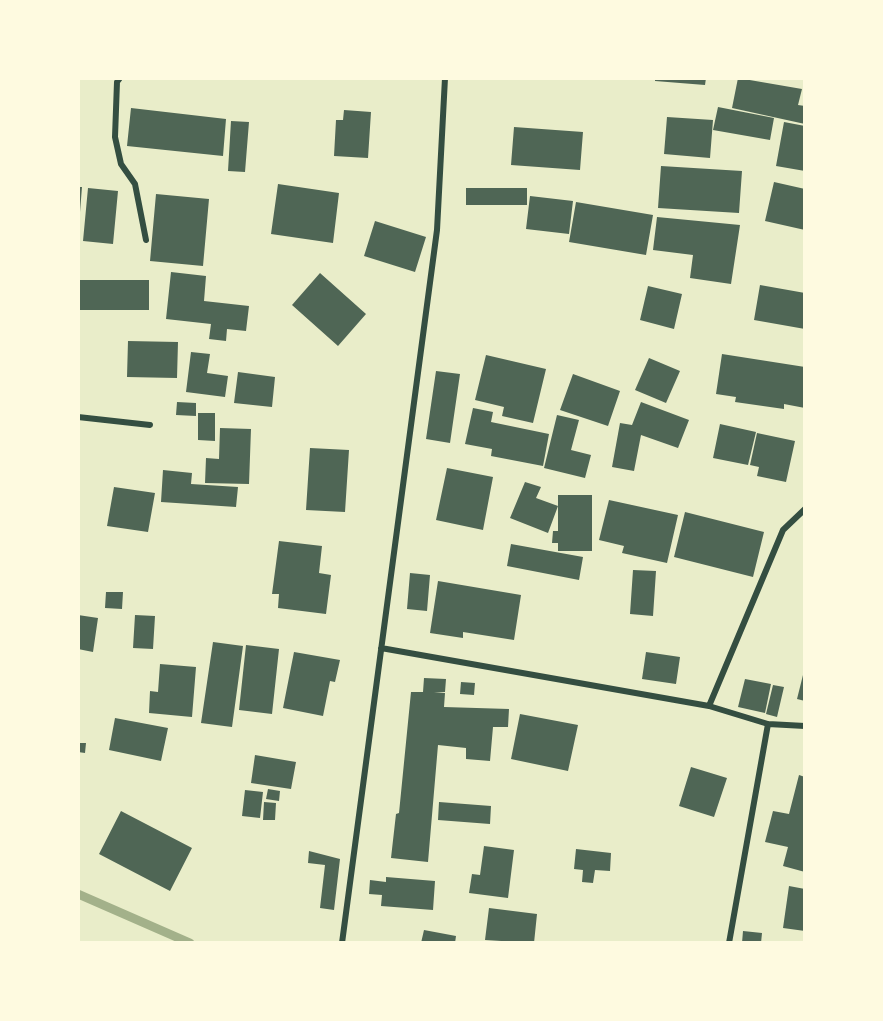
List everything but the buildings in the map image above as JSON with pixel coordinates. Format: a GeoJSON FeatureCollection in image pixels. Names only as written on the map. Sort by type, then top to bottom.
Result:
{"type":"FeatureCollection","features":[{"type":"Feature","properties":{"kind":"street"},"geometry":{"type":"LineString","coordinates":[[120,78],[117,82],[115,137],[121,164],[135,184],[146,240]]}},
{"type":"Feature","properties":{"kind":"street"},"geometry":{"type":"LineString","coordinates":[[342,943],[437,230],[445,78]]}},
{"type":"Feature","properties":{"kind":"street"},"geometry":{"type":"LineString","coordinates":[[78,417],[150,425]]}},
{"type":"Feature","properties":{"kind":"street"},"geometry":{"type":"LineString","coordinates":[[709,706],[783,530],[805,509]]}},
{"type":"Feature","properties":{"kind":"street"},"geometry":{"type":"LineString","coordinates":[[381,648],[709,706],[768,724],[805,726]]}},
{"type":"Feature","properties":{"kind":"street"},"geometry":{"type":"LineString","coordinates":[[729,943],[768,724]]}},
{"type":"Feature","properties":{"kind":"waterway"},"geometry":{"type":"LineString","coordinates":[[78,894],[190,943]]}}]}
